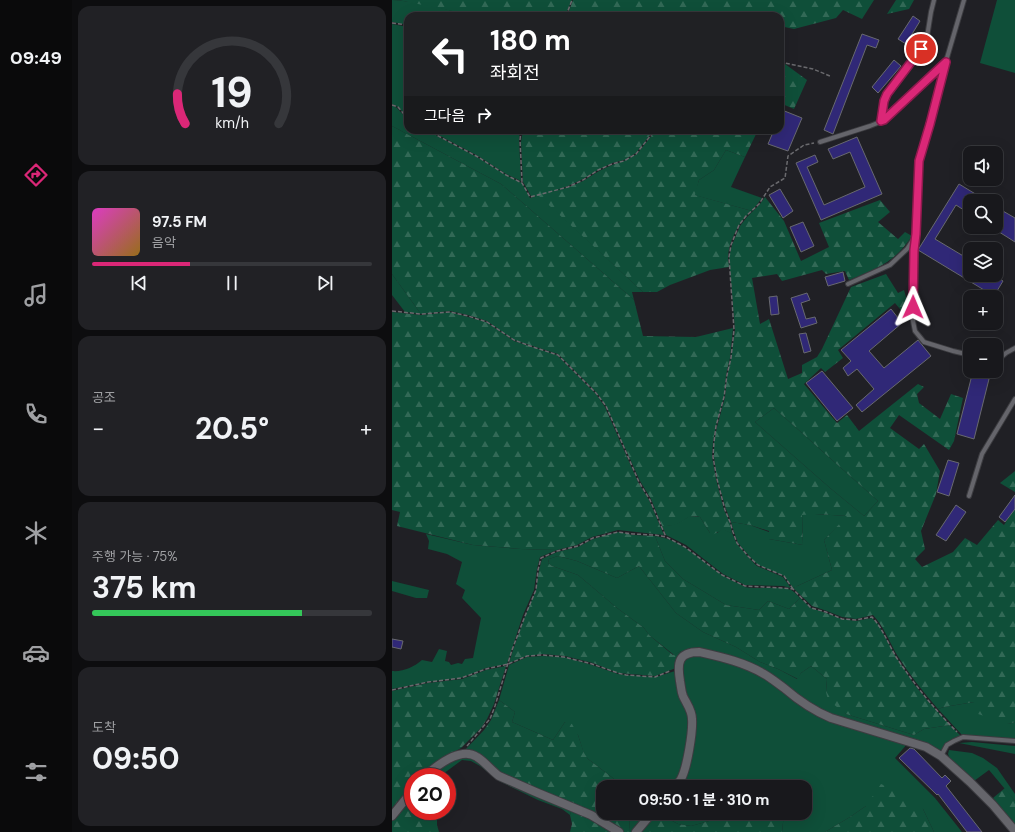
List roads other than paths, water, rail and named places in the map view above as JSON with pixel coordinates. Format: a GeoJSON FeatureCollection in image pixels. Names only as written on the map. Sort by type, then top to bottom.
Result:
{"type":"FeatureCollection","features":[{"type":"Feature","properties":{"kind":"street"},"geometry":{"type":"LineString","coordinates":[[680,780],[689,750],[692,719],[690,708],[682,692],[678,669],[679,663],[686,654],[699,652],[744,664],[765,674],[820,714],[926,747],[941,756],[970,782],[1015,831]]}},
{"type":"Feature","properties":{"kind":"street"},"geometry":{"type":"LineString","coordinates":[[436,768],[460,754],[477,757],[499,776],[591,815],[619,832]]}},
{"type":"Feature","properties":{"kind":"street"},"geometry":{"type":"LineString","coordinates":[[392,816],[404,801]]}},
{"type":"Feature","properties":{"kind":"street"},"geometry":{"type":"LineString","coordinates":[[636,832],[646,820]]}},
{"type":"Feature","properties":{"kind":"lane"},"geometry":{"type":"LineString","coordinates":[[881,121],[884,101],[887,94],[921,49],[927,37],[934,0]]}},
{"type":"Feature","properties":{"kind":"lane"},"geometry":{"type":"LineString","coordinates":[[963,353],[924,342],[915,331],[913,321],[914,250],[919,161],[964,0]]}},
{"type":"Feature","properties":{"kind":"lane"},"geometry":{"type":"LineString","coordinates":[[820,142],[884,120],[946,62]]}},
{"type":"Feature","properties":{"kind":"lane"},"geometry":{"type":"LineString","coordinates":[[848,284],[890,265],[907,249],[916,234]]}},
{"type":"Feature","properties":{"kind":"lane"},"geometry":{"type":"LineString","coordinates":[[1003,356],[1015,348]]}},
{"type":"Feature","properties":{"kind":"lane"},"geometry":{"type":"LineString","coordinates":[[969,496],[982,454],[1015,399]]}},
{"type":"Feature","properties":{"kind":"lane"},"geometry":{"type":"LineString","coordinates":[[941,756],[947,745],[954,740],[963,737],[1015,741]]}}]}
